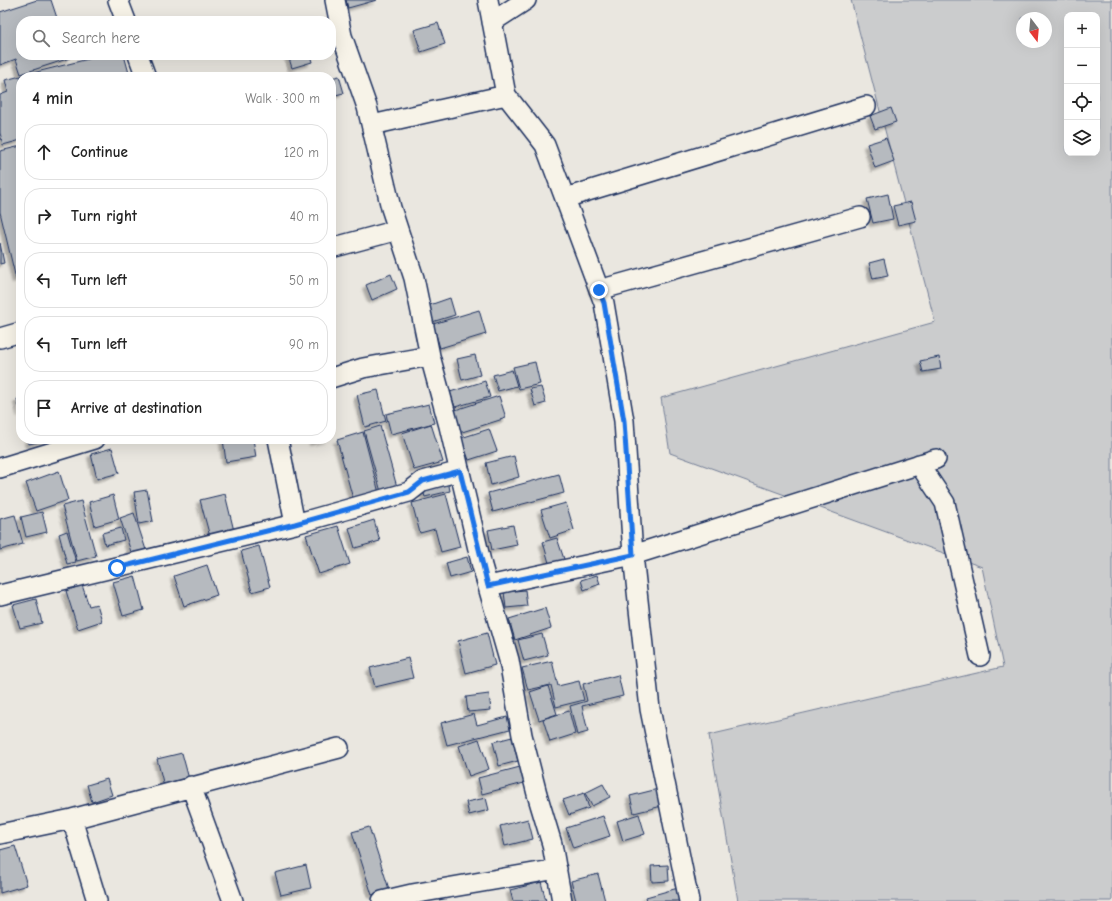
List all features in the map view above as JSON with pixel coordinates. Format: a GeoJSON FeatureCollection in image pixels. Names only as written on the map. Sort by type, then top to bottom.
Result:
{"type":"FeatureCollection","features":[{"type":"Feature","properties":{"kind":"street"},"geometry":{"type":"LineString","coordinates":[[118,0],[124,16]]}},
{"type":"Feature","properties":{"kind":"street"},"geometry":{"type":"LineString","coordinates":[[335,0],[342,36],[367,107],[398,230],[414,278],[430,356],[508,660],[522,735],[552,844],[562,901]]}},
{"type":"Feature","properties":{"kind":"street"},"geometry":{"type":"LineString","coordinates":[[488,0],[506,95],[545,145],[604,303],[624,421],[633,555],[650,709],[689,901]]}},
{"type":"Feature","properties":{"kind":"street"},"geometry":{"type":"LineString","coordinates":[[492,22],[526,0]]}},
{"type":"Feature","properties":{"kind":"street"},"geometry":{"type":"LineString","coordinates":[[140,60],[144,72]]}},
{"type":"Feature","properties":{"kind":"street"},"geometry":{"type":"LineString","coordinates":[[372,125],[506,95]]}},
{"type":"Feature","properties":{"kind":"street"},"geometry":{"type":"LineString","coordinates":[[565,198],[866,106]]}},
{"type":"Feature","properties":{"kind":"street"},"geometry":{"type":"LineString","coordinates":[[599,290],[860,217]]}},
{"type":"Feature","properties":{"kind":"street"},"geometry":{"type":"LineString","coordinates":[[336,247],[398,230]]}},
{"type":"Feature","properties":{"kind":"street"},"geometry":{"type":"LineString","coordinates":[[0,338],[16,333]]}},
{"type":"Feature","properties":{"kind":"street"},"geometry":{"type":"LineString","coordinates":[[336,376],[363,368],[430,356]]}},
{"type":"Feature","properties":{"kind":"street"},"geometry":{"type":"LineString","coordinates":[[0,468],[79,444]]}},
{"type":"Feature","properties":{"kind":"street"},"geometry":{"type":"LineString","coordinates":[[279,444],[295,524]]}},
{"type":"Feature","properties":{"kind":"street"},"geometry":{"type":"LineString","coordinates":[[488,586],[633,555],[927,462],[945,503],[980,656]]}},
{"type":"Feature","properties":{"kind":"street"},"geometry":{"type":"LineString","coordinates":[[0,595],[295,524],[409,492],[423,481],[460,471]]}},
{"type":"Feature","properties":{"kind":"street"},"geometry":{"type":"LineString","coordinates":[[0,834],[72,819],[191,786],[339,748]]}},
{"type":"Feature","properties":{"kind":"street"},"geometry":{"type":"LineString","coordinates":[[191,786],[233,901]]}},
{"type":"Feature","properties":{"kind":"street"},"geometry":{"type":"LineString","coordinates":[[72,819],[97,901]]}},
{"type":"Feature","properties":{"kind":"street"},"geometry":{"type":"LineString","coordinates":[[382,901],[412,894],[557,869]]}},
{"type":"Feature","properties":{"kind":"shaded area"},"geometry":{"type":"Polygon","coordinates":[[[851,0],[1112,0],[1112,901],[738,901],[709,735],[1003,667],[982,567],[670,453],[661,398],[935,322],[851,0]]]}},
{"type":"Feature","properties":{"kind":"building"},"geometry":{"type":"Polygon","coordinates":[[[37,0],[51,0],[56,16],[16,16],[16,59],[0,65],[0,12],[37,0]]]}},
{"type":"Feature","properties":{"kind":"building"},"geometry":{"type":"Polygon","coordinates":[[[346,0],[377,0],[348,8],[346,0]]]}},
{"type":"Feature","properties":{"kind":"building"},"geometry":{"type":"Polygon","coordinates":[[[438,23],[445,44],[421,52],[414,30],[438,23]]]}},
{"type":"Feature","properties":{"kind":"building"},"geometry":{"type":"Polygon","coordinates":[[[16,60],[64,60],[27,72],[20,72],[16,60]]]}},
{"type":"Feature","properties":{"kind":"building"},"geometry":{"type":"Polygon","coordinates":[[[84,60],[125,60],[129,72],[37,72],[84,60]]]}},
{"type":"Feature","properties":{"kind":"building"},"geometry":{"type":"Polygon","coordinates":[[[290,60],[311,60],[312,62],[292,68],[290,60]]]}},
{"type":"Feature","properties":{"kind":"building"},"geometry":{"type":"Polygon","coordinates":[[[339,76],[344,93],[336,95],[336,77],[339,76]]]}},
{"type":"Feature","properties":{"kind":"building"},"geometry":{"type":"Polygon","coordinates":[[[16,77],[16,141],[3,145],[0,133],[0,95],[8,92],[5,80],[16,77]]]}},
{"type":"Feature","properties":{"kind":"building"},"geometry":{"type":"Polygon","coordinates":[[[891,108],[896,122],[875,129],[870,116],[891,108]]]}},
{"type":"Feature","properties":{"kind":"building"},"geometry":{"type":"Polygon","coordinates":[[[886,138],[894,161],[875,168],[867,144],[886,138]]]}},
{"type":"Feature","properties":{"kind":"building"},"geometry":{"type":"Polygon","coordinates":[[[16,147],[16,279],[0,212],[0,151],[16,147]]]}},
{"type":"Feature","properties":{"kind":"building"},"geometry":{"type":"Polygon","coordinates":[[[888,194],[893,219],[873,223],[867,199],[888,194]]]}},
{"type":"Feature","properties":{"kind":"building"},"geometry":{"type":"Polygon","coordinates":[[[911,202],[916,221],[898,225],[893,206],[911,202]]]}},
{"type":"Feature","properties":{"kind":"building"},"geometry":{"type":"Polygon","coordinates":[[[0,243],[4,263],[0,264],[0,243]]]}},
{"type":"Feature","properties":{"kind":"building"},"geometry":{"type":"Polygon","coordinates":[[[884,259],[888,276],[873,279],[869,263],[884,259]]]}},
{"type":"Feature","properties":{"kind":"building"},"geometry":{"type":"Polygon","coordinates":[[[391,274],[397,289],[372,300],[366,285],[391,274]]]}},
{"type":"Feature","properties":{"kind":"building"},"geometry":{"type":"Polygon","coordinates":[[[450,298],[455,315],[432,322],[427,306],[450,298]]]}},
{"type":"Feature","properties":{"kind":"building"},"geometry":{"type":"Polygon","coordinates":[[[479,310],[486,334],[440,348],[433,324],[479,310]]]}},
{"type":"Feature","properties":{"kind":"building"},"geometry":{"type":"Polygon","coordinates":[[[475,355],[480,375],[462,380],[457,359],[475,355]]]}},
{"type":"Feature","properties":{"kind":"building"},"geometry":{"type":"Polygon","coordinates":[[[939,357],[941,369],[923,372],[920,361],[939,357]]]}},
{"type":"Feature","properties":{"kind":"building"},"geometry":{"type":"Polygon","coordinates":[[[535,362],[540,384],[519,389],[513,367],[535,362]]]}},
{"type":"Feature","properties":{"kind":"building"},"geometry":{"type":"Polygon","coordinates":[[[512,370],[517,386],[498,391],[493,375],[512,370]]]}},
{"type":"Feature","properties":{"kind":"building"},"geometry":{"type":"Polygon","coordinates":[[[485,381],[490,397],[455,407],[450,392],[485,381]]]}},
{"type":"Feature","properties":{"kind":"building"},"geometry":{"type":"Polygon","coordinates":[[[541,387],[546,403],[535,406],[530,389],[541,387]]]}},
{"type":"Feature","properties":{"kind":"building"},"geometry":{"type":"Polygon","coordinates":[[[378,390],[386,421],[365,427],[357,395],[378,390]]]}},
{"type":"Feature","properties":{"kind":"building"},"geometry":{"type":"Polygon","coordinates":[[[499,396],[506,418],[456,434],[449,412],[499,396]]]}},
{"type":"Feature","properties":{"kind":"building"},"geometry":{"type":"Polygon","coordinates":[[[429,404],[434,423],[391,434],[386,414],[429,404]]]}},
{"type":"Feature","properties":{"kind":"building"},"geometry":{"type":"Polygon","coordinates":[[[431,424],[443,462],[414,470],[402,433],[431,424]]]}},
{"type":"Feature","properties":{"kind":"building"},"geometry":{"type":"Polygon","coordinates":[[[380,426],[397,487],[381,492],[364,431],[380,426]]]}},
{"type":"Feature","properties":{"kind":"building"},"geometry":{"type":"Polygon","coordinates":[[[489,429],[497,451],[469,460],[461,438],[489,429]]]}},
{"type":"Feature","properties":{"kind":"building"},"geometry":{"type":"Polygon","coordinates":[[[363,432],[379,493],[353,499],[337,440],[363,432]]]}},
{"type":"Feature","properties":{"kind":"building"},"geometry":{"type":"Polygon","coordinates":[[[224,444],[254,444],[256,457],[226,462],[224,444]]]}},
{"type":"Feature","properties":{"kind":"building"},"geometry":{"type":"Polygon","coordinates":[[[112,448],[119,473],[97,479],[91,454],[112,448]]]}},
{"type":"Feature","properties":{"kind":"building"},"geometry":{"type":"Polygon","coordinates":[[[514,456],[519,477],[491,485],[486,463],[514,456]]]}},
{"type":"Feature","properties":{"kind":"building"},"geometry":{"type":"Polygon","coordinates":[[[59,471],[68,500],[36,511],[26,483],[59,471]]]}},
{"type":"Feature","properties":{"kind":"building"},"geometry":{"type":"Polygon","coordinates":[[[559,474],[564,493],[493,512],[488,493],[559,474]]]}},
{"type":"Feature","properties":{"kind":"building"},"geometry":{"type":"Polygon","coordinates":[[[448,480],[450,491],[425,497],[422,487],[448,480]]]}},
{"type":"Feature","properties":{"kind":"building"},"geometry":{"type":"Polygon","coordinates":[[[147,490],[153,521],[139,524],[134,492],[147,490]]]}},
{"type":"Feature","properties":{"kind":"building"},"geometry":{"type":"Polygon","coordinates":[[[225,494],[234,531],[210,537],[200,500],[225,494]]]}},
{"type":"Feature","properties":{"kind":"building"},"geometry":{"type":"Polygon","coordinates":[[[446,494],[460,547],[441,552],[435,529],[420,533],[412,503],[446,494]]]}},
{"type":"Feature","properties":{"kind":"building"},"geometry":{"type":"Polygon","coordinates":[[[113,495],[119,519],[95,526],[89,502],[113,495]]]}},
{"type":"Feature","properties":{"kind":"building"},"geometry":{"type":"Polygon","coordinates":[[[81,501],[96,556],[77,561],[62,506],[81,501]]]}},
{"type":"Feature","properties":{"kind":"building"},"geometry":{"type":"Polygon","coordinates":[[[566,503],[574,530],[550,538],[541,510],[566,503]]]}},
{"type":"Feature","properties":{"kind":"building"},"geometry":{"type":"Polygon","coordinates":[[[42,512],[47,532],[26,537],[21,517],[42,512]]]}},
{"type":"Feature","properties":{"kind":"building"},"geometry":{"type":"Polygon","coordinates":[[[134,513],[146,550],[132,555],[120,518],[134,513]]]}},
{"type":"Feature","properties":{"kind":"building"},"geometry":{"type":"Polygon","coordinates":[[[15,515],[23,544],[0,550],[0,519],[15,515]]]}},
{"type":"Feature","properties":{"kind":"building"},"geometry":{"type":"Polygon","coordinates":[[[374,520],[380,541],[355,548],[349,528],[374,520]]]}},
{"type":"Feature","properties":{"kind":"building"},"geometry":{"type":"Polygon","coordinates":[[[513,525],[517,545],[492,550],[488,530],[513,525]]]}},
{"type":"Feature","properties":{"kind":"building"},"geometry":{"type":"Polygon","coordinates":[[[338,526],[350,564],[319,574],[306,535],[338,526]]]}},
{"type":"Feature","properties":{"kind":"building"},"geometry":{"type":"Polygon","coordinates":[[[121,528],[124,540],[105,545],[102,533],[121,528]]]}},
{"type":"Feature","properties":{"kind":"building"},"geometry":{"type":"Polygon","coordinates":[[[67,531],[76,562],[67,564],[59,534],[67,531]]]}},
{"type":"Feature","properties":{"kind":"building"},"geometry":{"type":"Polygon","coordinates":[[[557,538],[566,565],[551,570],[543,542],[557,538]]]}},
{"type":"Feature","properties":{"kind":"building"},"geometry":{"type":"Polygon","coordinates":[[[259,546],[270,587],[252,592],[241,551],[259,546]]]}},
{"type":"Feature","properties":{"kind":"building"},"geometry":{"type":"Polygon","coordinates":[[[467,557],[471,572],[450,578],[446,563],[467,557]]]}},
{"type":"Feature","properties":{"kind":"building"},"geometry":{"type":"Polygon","coordinates":[[[207,565],[217,595],[184,606],[174,576],[207,565]]]}},
{"type":"Feature","properties":{"kind":"building"},"geometry":{"type":"Polygon","coordinates":[[[597,575],[600,584],[584,590],[581,580],[597,575]]]}},
{"type":"Feature","properties":{"kind":"building"},"geometry":{"type":"Polygon","coordinates":[[[135,576],[144,610],[123,616],[113,582],[135,576]]]}},
{"type":"Feature","properties":{"kind":"building"},"geometry":{"type":"Polygon","coordinates":[[[82,585],[89,606],[97,604],[102,621],[78,629],[66,591],[82,585]]]}},
{"type":"Feature","properties":{"kind":"building"},"geometry":{"type":"Polygon","coordinates":[[[525,590],[527,606],[506,608],[504,592],[525,590]]]}},
{"type":"Feature","properties":{"kind":"building"},"geometry":{"type":"Polygon","coordinates":[[[36,599],[42,623],[20,628],[13,605],[36,599]]]}},
{"type":"Feature","properties":{"kind":"building"},"geometry":{"type":"Polygon","coordinates":[[[545,608],[551,628],[515,640],[509,619],[545,608]]]}},
{"type":"Feature","properties":{"kind":"building"},"geometry":{"type":"Polygon","coordinates":[[[487,633],[495,665],[466,673],[458,641],[487,633]]]}},
{"type":"Feature","properties":{"kind":"building"},"geometry":{"type":"Polygon","coordinates":[[[542,634],[548,655],[524,661],[518,640],[542,634]]]}},
{"type":"Feature","properties":{"kind":"building"},"geometry":{"type":"Polygon","coordinates":[[[408,658],[413,678],[375,687],[370,668],[408,658]]]}},
{"type":"Feature","properties":{"kind":"building"},"geometry":{"type":"Polygon","coordinates":[[[552,661],[558,686],[579,681],[584,700],[556,707],[551,685],[528,690],[522,668],[552,661]]]}},
{"type":"Feature","properties":{"kind":"building"},"geometry":{"type":"Polygon","coordinates":[[[618,675],[623,696],[582,706],[588,732],[577,735],[570,706],[587,701],[583,684],[618,675]]]}},
{"type":"Feature","properties":{"kind":"building"},"geometry":{"type":"Polygon","coordinates":[[[548,686],[557,714],[539,720],[530,692],[548,686]]]}},
{"type":"Feature","properties":{"kind":"building"},"geometry":{"type":"Polygon","coordinates":[[[489,694],[491,710],[468,712],[466,697],[489,694]]]}},
{"type":"Feature","properties":{"kind":"building"},"geometry":{"type":"Polygon","coordinates":[[[569,711],[575,734],[550,742],[543,719],[569,711]]]}},
{"type":"Feature","properties":{"kind":"building"},"geometry":{"type":"Polygon","coordinates":[[[474,714],[477,725],[507,717],[510,729],[447,745],[441,723],[474,714]]]}},
{"type":"Feature","properties":{"kind":"building"},"geometry":{"type":"Polygon","coordinates":[[[512,737],[518,761],[499,766],[493,742],[512,737]]]}},
{"type":"Feature","properties":{"kind":"building"},"geometry":{"type":"Polygon","coordinates":[[[479,739],[489,769],[469,776],[459,746],[479,739]]]}},
{"type":"Feature","properties":{"kind":"building"},"geometry":{"type":"Polygon","coordinates":[[[182,753],[189,779],[164,786],[157,759],[182,753]]]}},
{"type":"Feature","properties":{"kind":"building"},"geometry":{"type":"Polygon","coordinates":[[[520,767],[524,783],[482,794],[478,778],[520,767]]]}},
{"type":"Feature","properties":{"kind":"building"},"geometry":{"type":"Polygon","coordinates":[[[107,779],[112,795],[92,802],[87,785],[107,779]]]}},
{"type":"Feature","properties":{"kind":"building"},"geometry":{"type":"Polygon","coordinates":[[[603,784],[610,797],[592,806],[585,793],[603,784]]]}},
{"type":"Feature","properties":{"kind":"building"},"geometry":{"type":"Polygon","coordinates":[[[658,789],[662,806],[634,813],[630,796],[658,789]]]}},
{"type":"Feature","properties":{"kind":"building"},"geometry":{"type":"Polygon","coordinates":[[[584,793],[589,808],[569,815],[563,800],[584,793]]]}},
{"type":"Feature","properties":{"kind":"building"},"geometry":{"type":"Polygon","coordinates":[[[486,798],[489,810],[469,815],[466,802],[486,798]]]}},
{"type":"Feature","properties":{"kind":"building"},"geometry":{"type":"Polygon","coordinates":[[[639,814],[645,834],[623,841],[617,821],[639,814]]]}},
{"type":"Feature","properties":{"kind":"building"},"geometry":{"type":"Polygon","coordinates":[[[603,816],[610,836],[573,848],[566,828],[603,816]]]}},
{"type":"Feature","properties":{"kind":"building"},"geometry":{"type":"Polygon","coordinates":[[[528,819],[533,839],[505,846],[500,826],[528,819]]]}},
{"type":"Feature","properties":{"kind":"building"},"geometry":{"type":"Polygon","coordinates":[[[369,827],[389,889],[372,895],[352,832],[369,827]]]}},
{"type":"Feature","properties":{"kind":"building"},"geometry":{"type":"Polygon","coordinates":[[[15,846],[27,885],[0,893],[0,850],[15,846]]]}},
{"type":"Feature","properties":{"kind":"building"},"geometry":{"type":"Polygon","coordinates":[[[306,865],[311,888],[281,895],[275,873],[306,865]]]}},
{"type":"Feature","properties":{"kind":"building"},"geometry":{"type":"Polygon","coordinates":[[[668,865],[669,881],[652,882],[651,866],[668,865]]]}},
{"type":"Feature","properties":{"kind":"building"},"geometry":{"type":"Polygon","coordinates":[[[598,874],[605,901],[576,901],[571,881],[598,874]]]}},
{"type":"Feature","properties":{"kind":"building"},"geometry":{"type":"Polygon","coordinates":[[[541,882],[546,901],[513,901],[510,890],[541,882]]]}},
{"type":"Feature","properties":{"kind":"building"},"geometry":{"type":"Polygon","coordinates":[[[678,888],[681,901],[647,901],[646,897],[678,888]]]}},
{"type":"Feature","properties":{"kind":"route"},"geometry":{"type":"LineString","coordinates":[[117,568],[295,524],[409,492],[423,481],[460,471],[488,586],[633,555],[624,421],[604,303],[599,290]]}}]}
